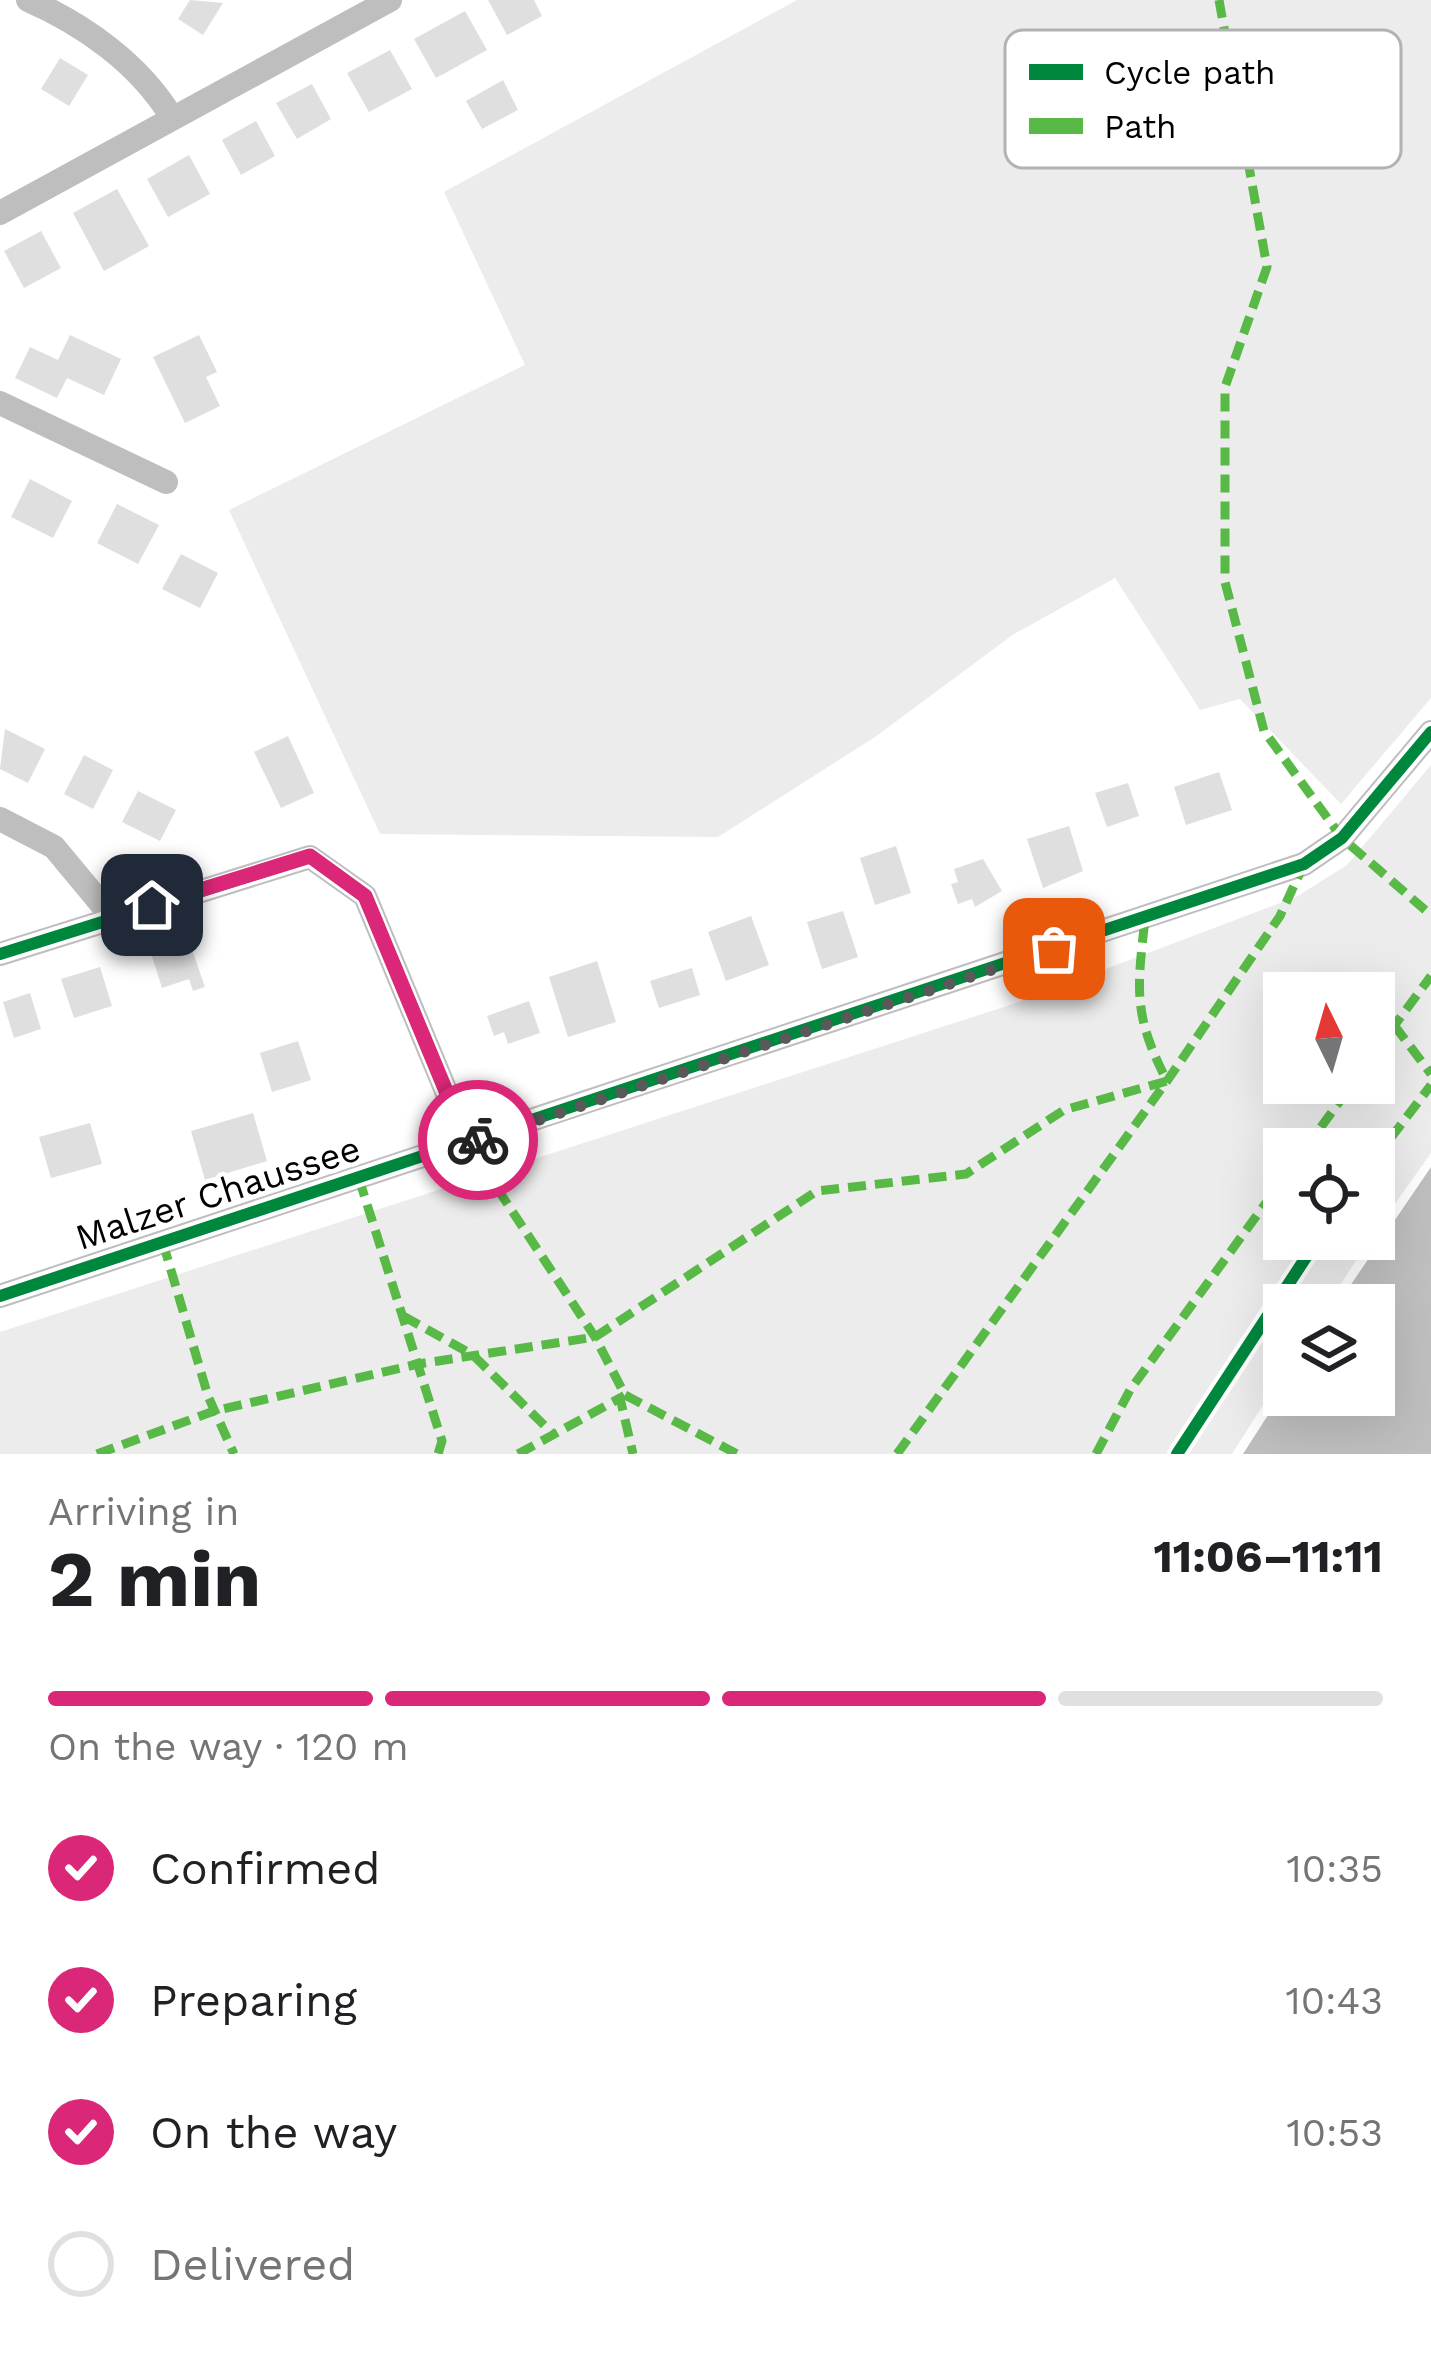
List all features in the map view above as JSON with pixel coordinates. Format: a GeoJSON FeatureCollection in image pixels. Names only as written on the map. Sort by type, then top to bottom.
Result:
{"type":"FeatureCollection","features":[{"type":"Feature","properties":{"kind":"street"},"geometry":{"type":"LineString","coordinates":[[28,0],[54,11],[146,77],[171,116]]}},
{"type":"Feature","properties":{"kind":"street"},"geometry":{"type":"LineString","coordinates":[[0,212],[390,0]]}},
{"type":"Feature","properties":{"kind":"street"},"geometry":{"type":"LineString","coordinates":[[0,403],[166,482]]}},
{"type":"Feature","properties":{"kind":"street","name":"Malzer Chaussee"},"geometry":{"type":"LineString","coordinates":[[0,1296],[1304,864],[1342,838],[1431,732]]}},
{"type":"Feature","properties":{"kind":"street"},"geometry":{"type":"LineString","coordinates":[[0,819],[54,847],[113,918]]}},
{"type":"Feature","properties":{"kind":"street"},"geometry":{"type":"LineString","coordinates":[[0,954],[310,856],[365,896],[468,1144]]}},
{"type":"Feature","properties":{"kind":"shaded area"},"geometry":{"type":"Polygon","coordinates":[[[797,0],[1431,0],[1431,698],[1341,804],[1240,699],[1200,710],[1115,578],[1014,634],[875,737],[718,837],[380,834],[229,510],[525,365],[444,192],[797,0]]]}},
{"type":"Feature","properties":{"kind":"shaded area"},"geometry":{"type":"Polygon","coordinates":[[[1431,765],[1431,1153],[1395,1204],[1395,1128],[1263,1128],[1263,1260],[1356,1260],[1341,1284],[1263,1284],[1263,1405],[1232,1454],[0,1454],[0,1332],[1016,1003],[1296,897],[1347,865],[1431,765]]]}},
{"type":"Feature","properties":{"kind":"shaded area"},"geometry":{"type":"Polygon","coordinates":[[[1431,1167],[1431,1454],[1243,1454],[1267,1416],[1395,1416],[1395,1284],[1351,1284],[1368,1260],[1395,1260],[1395,1220],[1431,1167]]]}},
{"type":"Feature","properties":{"kind":"building"},"geometry":{"type":"Polygon","coordinates":[[[190,0],[223,3],[203,35],[178,19],[190,0]]]}},
{"type":"Feature","properties":{"kind":"building"},"geometry":{"type":"Polygon","coordinates":[[[488,0],[534,0],[542,16],[507,35],[488,0]]]}},
{"type":"Feature","properties":{"kind":"building"},"geometry":{"type":"Polygon","coordinates":[[[465,11],[487,50],[436,78],[414,39],[465,11]]]}},
{"type":"Feature","properties":{"kind":"building"},"geometry":{"type":"Polygon","coordinates":[[[390,50],[412,89],[369,112],[347,73],[390,50]]]}},
{"type":"Feature","properties":{"kind":"building"},"geometry":{"type":"Polygon","coordinates":[[[60,58],[88,75],[69,106],[41,89],[60,58]]]}},
{"type":"Feature","properties":{"kind":"building"},"geometry":{"type":"Polygon","coordinates":[[[503,80],[518,110],[482,129],[466,101],[503,80]]]}},
{"type":"Feature","properties":{"kind":"building"},"geometry":{"type":"Polygon","coordinates":[[[312,84],[331,119],[297,139],[276,103],[312,84]]]}},
{"type":"Feature","properties":{"kind":"building"},"geometry":{"type":"Polygon","coordinates":[[[256,121],[275,156],[241,175],[222,140],[256,121]]]}},
{"type":"Feature","properties":{"kind":"building"},"geometry":{"type":"Polygon","coordinates":[[[189,155],[210,194],[168,217],[147,179],[189,155]]]}},
{"type":"Feature","properties":{"kind":"building"},"geometry":{"type":"Polygon","coordinates":[[[117,189],[149,246],[104,271],[73,213],[117,189]]]}},
{"type":"Feature","properties":{"kind":"building"},"geometry":{"type":"Polygon","coordinates":[[[41,231],[61,268],[24,288],[4,251],[41,231]]]}},
{"type":"Feature","properties":{"kind":"building"},"geometry":{"type":"Polygon","coordinates":[[[70,335],[121,359],[104,395],[67,378],[57,398],[15,378],[30,347],[58,360],[70,335]]]}},
{"type":"Feature","properties":{"kind":"building"},"geometry":{"type":"Polygon","coordinates":[[[199,335],[217,372],[206,377],[220,406],[185,423],[153,357],[199,335]]]}},
{"type":"Feature","properties":{"kind":"building"},"geometry":{"type":"Polygon","coordinates":[[[30,479],[72,501],[53,538],[11,517],[30,479]]]}},
{"type":"Feature","properties":{"kind":"building"},"geometry":{"type":"Polygon","coordinates":[[[117,504],[159,525],[138,564],[97,543],[117,504]]]}},
{"type":"Feature","properties":{"kind":"building"},"geometry":{"type":"Polygon","coordinates":[[[181,554],[218,573],[200,608],[162,589],[181,554]]]}},
{"type":"Feature","properties":{"kind":"building"},"geometry":{"type":"Polygon","coordinates":[[[5,729],[45,749],[28,783],[0,769],[5,729]]]}},
{"type":"Feature","properties":{"kind":"building"},"geometry":{"type":"Polygon","coordinates":[[[288,736],[314,793],[281,808],[254,752],[288,736]]]}},
{"type":"Feature","properties":{"kind":"building"},"geometry":{"type":"Polygon","coordinates":[[[84,755],[113,770],[93,809],[64,794],[84,755]]]}},
{"type":"Feature","properties":{"kind":"building"},"geometry":{"type":"Polygon","coordinates":[[[1219,772],[1232,810],[1186,825],[1174,787],[1219,772]]]}},
{"type":"Feature","properties":{"kind":"building"},"geometry":{"type":"Polygon","coordinates":[[[1128,783],[1139,816],[1107,827],[1095,793],[1128,783]]]}},
{"type":"Feature","properties":{"kind":"building"},"geometry":{"type":"Polygon","coordinates":[[[138,791],[176,810],[160,841],[122,822],[138,791]]]}},
{"type":"Feature","properties":{"kind":"building"},"geometry":{"type":"Polygon","coordinates":[[[1069,826],[1083,871],[1043,888],[1027,839],[1069,826]]]}},
{"type":"Feature","properties":{"kind":"building"},"geometry":{"type":"Polygon","coordinates":[[[896,846],[911,893],[875,905],[860,858],[896,846]]]}},
{"type":"Feature","properties":{"kind":"building"},"geometry":{"type":"Polygon","coordinates":[[[983,859],[1002,891],[975,907],[972,899],[958,904],[951,884],[958,882],[954,869],[983,859]]]}},
{"type":"Feature","properties":{"kind":"building"},"geometry":{"type":"Polygon","coordinates":[[[843,911],[858,957],[822,969],[807,922],[843,911]]]}},
{"type":"Feature","properties":{"kind":"building"},"geometry":{"type":"Polygon","coordinates":[[[751,916],[769,965],[726,981],[708,932],[751,916]]]}},
{"type":"Feature","properties":{"kind":"building"},"geometry":{"type":"Polygon","coordinates":[[[188,938],[205,987],[193,991],[189,979],[162,988],[150,950],[188,938]]]}},
{"type":"Feature","properties":{"kind":"building"},"geometry":{"type":"Polygon","coordinates":[[[597,961],[616,1022],[568,1037],[549,977],[597,961]]]}},
{"type":"Feature","properties":{"kind":"building"},"geometry":{"type":"Polygon","coordinates":[[[100,967],[112,1006],[74,1018],[61,979],[100,967]]]}},
{"type":"Feature","properties":{"kind":"building"},"geometry":{"type":"Polygon","coordinates":[[[692,968],[700,995],[659,1008],[650,981],[692,968]]]}},
{"type":"Feature","properties":{"kind":"building"},"geometry":{"type":"Polygon","coordinates":[[[30,993],[41,1029],[14,1038],[3,1002],[30,993]]]}},
{"type":"Feature","properties":{"kind":"building"},"geometry":{"type":"Polygon","coordinates":[[[529,1001],[540,1033],[508,1044],[504,1032],[494,1036],[487,1016],[529,1001]]]}},
{"type":"Feature","properties":{"kind":"building"},"geometry":{"type":"Polygon","coordinates":[[[298,1041],[311,1080],[272,1092],[260,1053],[298,1041]]]}},
{"type":"Feature","properties":{"kind":"building"},"geometry":{"type":"Polygon","coordinates":[[[253,1113],[267,1161],[205,1180],[191,1131],[253,1113]]]}},
{"type":"Feature","properties":{"kind":"building"},"geometry":{"type":"Polygon","coordinates":[[[90,1123],[102,1164],[51,1178],[39,1137],[90,1123]]]}},
{"type":"Feature","properties":{"kind":"marked path"},"geometry":{"type":"LineString","coordinates":[[1219,0],[1224,30]]}},
{"type":"Feature","properties":{"kind":"marked path"},"geometry":{"type":"LineString","coordinates":[[1249,168],[1267,267],[1225,387],[1225,582],[1264,731],[1342,838],[1431,915]]}},
{"type":"Feature","properties":{"kind":"marked path"},"geometry":{"type":"LineString","coordinates":[[897,1454],[1167,1081],[1280,916],[1304,864]]}},
{"type":"Feature","properties":{"kind":"marked path"},"geometry":{"type":"LineString","coordinates":[[97,1454],[214,1411],[418,1364],[595,1337],[817,1191],[966,1174],[1064,1110],[1167,1081],[1148,1038],[1140,1002],[1145,919]]}},
{"type":"Feature","properties":{"kind":"marked path"},"geometry":{"type":"LineString","coordinates":[[1395,1025],[1431,976]]}},
{"type":"Feature","properties":{"kind":"marked path"},"geometry":{"type":"LineString","coordinates":[[1395,1026],[1431,1074]]}},
{"type":"Feature","properties":{"kind":"marked path"},"geometry":{"type":"LineString","coordinates":[[1395,1132],[1431,1085]]}},
{"type":"Feature","properties":{"kind":"marked path"},"geometry":{"type":"LineString","coordinates":[[1320,1128],[1338,1104]]}},
{"type":"Feature","properties":{"kind":"marked path"},"geometry":{"type":"LineString","coordinates":[[468,1144],[595,1337],[625,1395],[620,1398],[633,1454]]}},
{"type":"Feature","properties":{"kind":"marked path"},"geometry":{"type":"LineString","coordinates":[[359,1179],[442,1441],[438,1454]]}},
{"type":"Feature","properties":{"kind":"marked path"},"geometry":{"type":"LineString","coordinates":[[1096,1454],[1130,1390],[1263,1207]]}},
{"type":"Feature","properties":{"kind":"marked path"},"geometry":{"type":"LineString","coordinates":[[163,1243],[208,1396],[234,1454]]}},
{"type":"Feature","properties":{"kind":"marked path"},"geometry":{"type":"LineString","coordinates":[[403,1316],[473,1355],[553,1434]]}},
{"type":"Feature","properties":{"kind":"marked path"},"geometry":{"type":"LineString","coordinates":[[625,1395],[737,1454]]}},
{"type":"Feature","properties":{"kind":"marked path"},"geometry":{"type":"LineString","coordinates":[[518,1454],[620,1398]]}},
{"type":"Feature","properties":{"kind":"cycle path"},"geometry":{"type":"LineString","coordinates":[[0,1296],[1304,864],[1342,838],[1431,732]]}},
{"type":"Feature","properties":{"kind":"cycle path"},"geometry":{"type":"LineString","coordinates":[[0,954],[310,857],[365,896],[468,1144]]}},
{"type":"Feature","properties":{"kind":"cycle path"},"geometry":{"type":"LineString","coordinates":[[1177,1454],[1304,1260]]}},
{"type":"Feature","properties":{"kind":"way so far"},"geometry":{"type":"LineString","coordinates":[[478,1140],[1054,949]]}},
{"type":"Feature","properties":{"kind":"route"},"geometry":{"type":"LineString","coordinates":[[152,905],[310,856],[365,896],[468,1144],[478,1140]]}}]}
